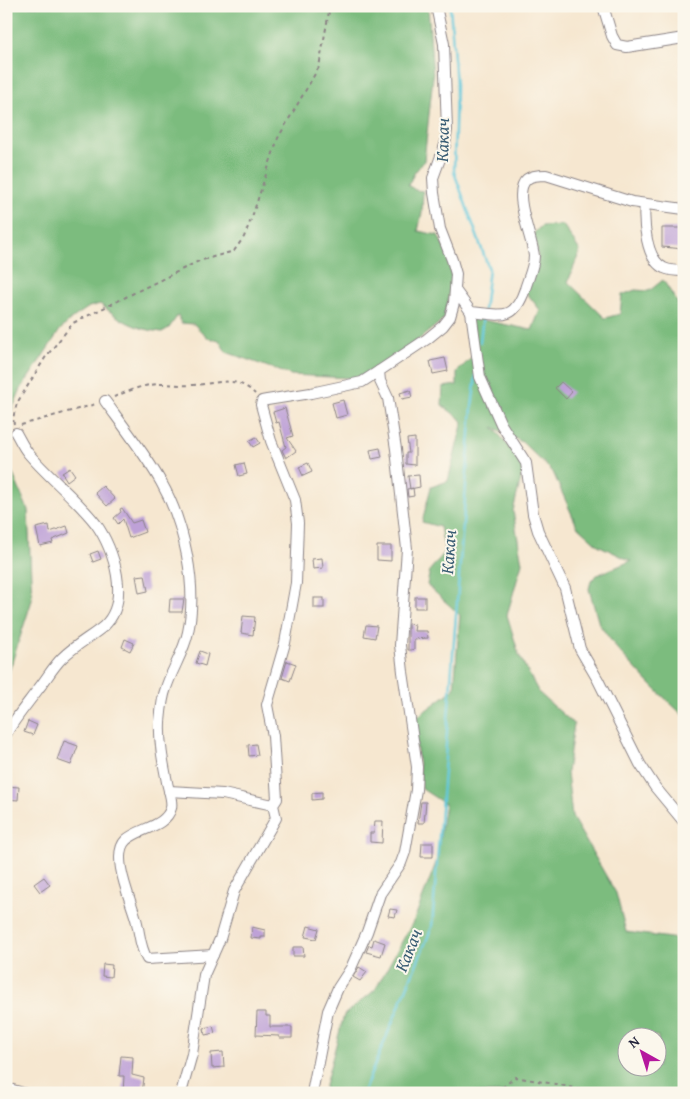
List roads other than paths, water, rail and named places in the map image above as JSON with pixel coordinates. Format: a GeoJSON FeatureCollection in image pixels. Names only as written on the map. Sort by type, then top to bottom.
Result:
{"type":"FeatureCollection","features":[{"type":"Feature","properties":{"kind":"street"},"geometry":{"type":"LineString","coordinates":[[181,1093],[192,1054],[204,975],[220,939],[234,891],[276,818],[273,805],[277,799],[278,791],[273,736],[267,705],[285,643],[296,582],[298,523],[295,500],[271,441],[261,409],[262,401],[362,382],[427,339],[447,321],[454,303],[456,274],[440,229],[433,178],[445,145],[447,130],[444,44],[436,6]]}},
{"type":"Feature","properties":{"kind":"street"},"geometry":{"type":"LineString","coordinates":[[603,6],[612,36],[617,45],[627,47],[684,38]]}},
{"type":"Feature","properties":{"kind":"street"},"geometry":{"type":"LineString","coordinates":[[474,312],[500,315],[516,309],[521,300],[534,259],[532,242],[520,197],[521,188],[527,179],[546,175],[632,202],[684,209]]}},
{"type":"Feature","properties":{"kind":"street"},"geometry":{"type":"LineString","coordinates":[[645,204],[644,213],[647,237],[654,260],[664,268],[684,271]]}},
{"type":"Feature","properties":{"kind":"street"},"geometry":{"type":"LineString","coordinates":[[455,290],[474,312],[480,377],[501,424],[526,463],[533,514],[538,531],[565,588],[583,657],[598,680],[640,764],[655,787],[684,822]]}},
{"type":"Feature","properties":{"kind":"street"},"geometry":{"type":"LineString","coordinates":[[312,1093],[328,1011],[338,988],[351,968],[367,932],[380,894],[401,863],[406,852],[416,790],[417,767],[400,645],[407,549],[396,449],[388,398],[380,380],[379,371]]}},
{"type":"Feature","properties":{"kind":"street"},"geometry":{"type":"LineString","coordinates":[[105,400],[160,481],[170,501],[181,531],[188,564],[191,594],[188,631],[185,643],[165,690],[160,723],[162,755],[172,806],[168,816],[126,841],[121,849],[120,864],[137,923],[141,949],[147,960],[213,955]]}},
{"type":"Feature","properties":{"kind":"street"},"geometry":{"type":"LineString","coordinates":[[6,734],[16,717],[69,650],[105,625],[112,616],[118,599],[115,568],[105,538],[83,508],[27,452],[16,433]]}},
{"type":"Feature","properties":{"kind":"street"},"geometry":{"type":"LineString","coordinates":[[169,791],[223,794],[273,805]]}},
{"type":"Feature","properties":{"kind":"street"},"geometry":{"type":"LineString","coordinates":[[6,1088],[23,1093]]}},
{"type":"Feature","properties":{"kind":"waterway","name":"Какач"},"geometry":{"type":"LineString","coordinates":[[450,6],[456,85],[454,172],[489,269],[484,310]]}},
{"type":"Feature","properties":{"kind":"waterway","name":"Какач"},"geometry":{"type":"LineString","coordinates":[[480,342],[483,315]]}},
{"type":"Feature","properties":{"kind":"waterway","name":"Какач"},"geometry":{"type":"LineString","coordinates":[[363,1093],[432,927],[476,375]]}}]}
